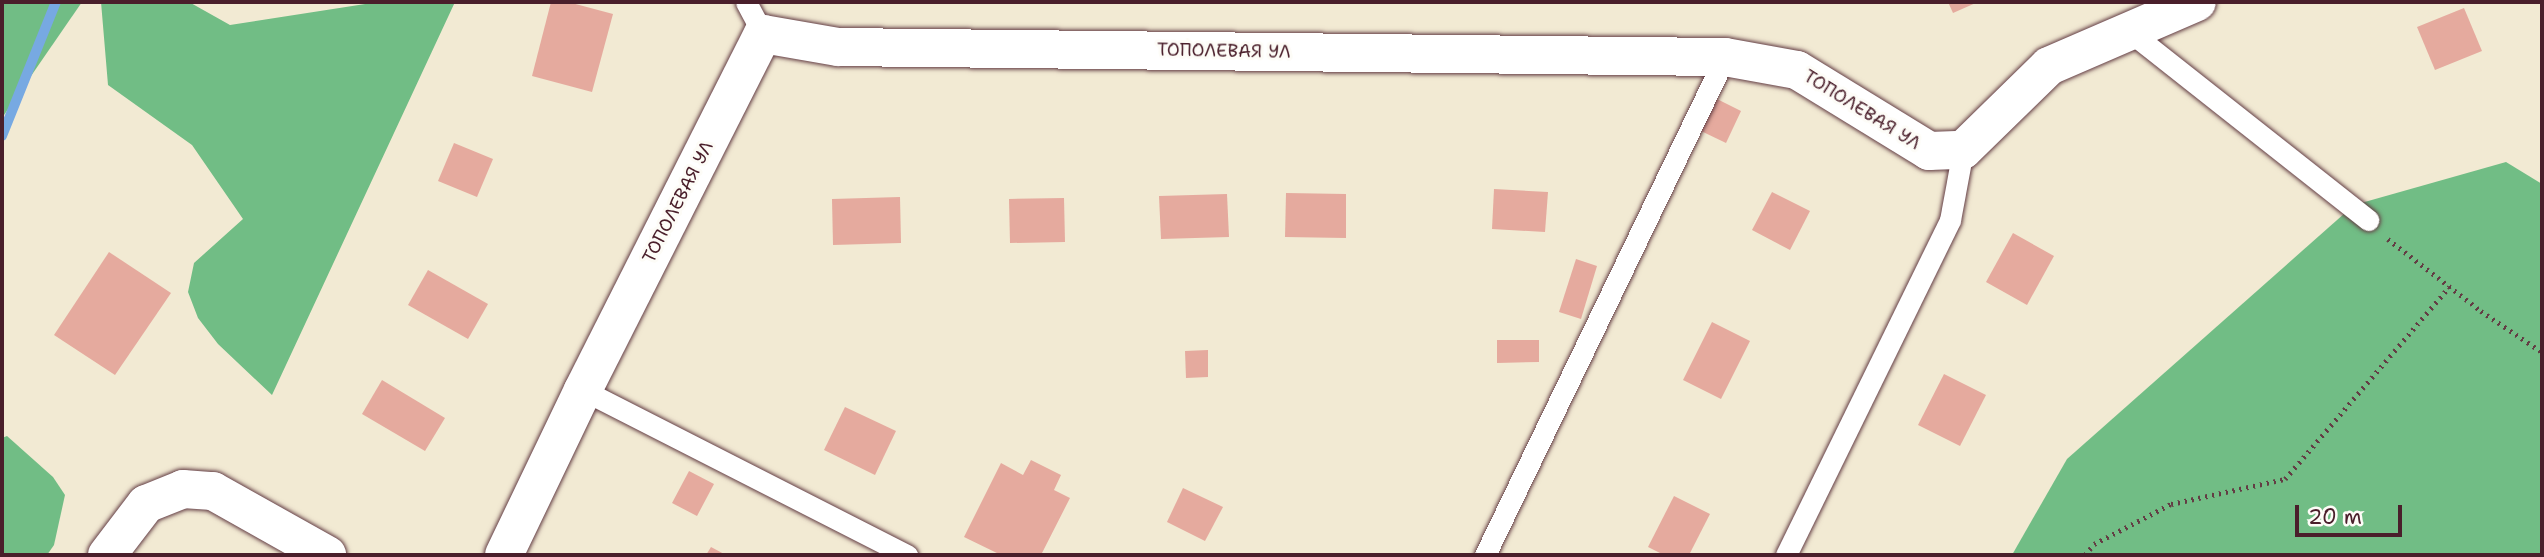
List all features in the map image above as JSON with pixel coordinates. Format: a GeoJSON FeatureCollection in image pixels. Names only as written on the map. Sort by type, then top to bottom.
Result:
{"type":"FeatureCollection","features":[{"type":"Feature","properties":{"kind":"street"},"geometry":{"type":"LineString","coordinates":[[1963,150],[2049,66],[2197,2]]}},
{"type":"Feature","properties":{"kind":"street","name":"ТОПОЛЕВАЯ УЛ"},"geometry":{"type":"LineString","coordinates":[[504,555],[754,18],[838,47],[1725,57],[1797,70],[1929,151],[1963,150]]}},
{"type":"Feature","properties":{"kind":"street"},"geometry":{"type":"LineString","coordinates":[[107,555],[146,504],[183,489],[213,491],[327,555]]}},
{"type":"Feature","properties":{"kind":"lane"},"geometry":{"type":"LineString","coordinates":[[2129,31],[2368,220]]}},
{"type":"Feature","properties":{"kind":"lane"},"geometry":{"type":"LineString","coordinates":[[1485,555],[1725,57]]}},
{"type":"Feature","properties":{"kind":"lane"},"geometry":{"type":"LineString","coordinates":[[1786,555],[1950,220],[1963,150]]}},
{"type":"Feature","properties":{"kind":"lane"},"geometry":{"type":"LineString","coordinates":[[583,390],[907,555]]}},
{"type":"Feature","properties":{"kind":"path"},"geometry":{"type":"LineString","coordinates":[[2368,220],[2409,258],[2542,352]]}},
{"type":"Feature","properties":{"kind":"path"},"geometry":{"type":"LineString","coordinates":[[2085,555],[2094,544],[2171,504],[2286,479],[2449,287]]}},
{"type":"Feature","properties":{"kind":"green space"},"geometry":{"type":"Polygon","coordinates":[[[2,2],[82,2],[2,118],[2,2]]]}},
{"type":"Feature","properties":{"kind":"green space"},"geometry":{"type":"Polygon","coordinates":[[[101,2],[189,2],[230,25],[378,2],[455,2],[272,395],[218,344],[198,318],[188,292],[194,263],[243,219],[192,145],[108,85],[101,2]]]}},
{"type":"Feature","properties":{"kind":"green space"},"geometry":{"type":"Polygon","coordinates":[[[2506,162],[2542,184],[2542,555],[2012,555],[2067,459],[2354,205],[2506,162]]]}},
{"type":"Feature","properties":{"kind":"green space"},"geometry":{"type":"Polygon","coordinates":[[[7,436],[53,477],[65,495],[54,545],[47,555],[2,555],[2,438],[7,436]]]}},
{"type":"Feature","properties":{"kind":"building"},"geometry":{"type":"Polygon","coordinates":[[[551,2],[568,2],[613,14],[592,92],[532,76],[551,2]]]}},
{"type":"Feature","properties":{"kind":"building"},"geometry":{"type":"Polygon","coordinates":[[[1948,2],[1978,2],[1953,13],[1948,2]]]}},
{"type":"Feature","properties":{"kind":"building"},"geometry":{"type":"Polygon","coordinates":[[[2464,8],[2482,51],[2435,70],[2417,27],[2464,8]]]}},
{"type":"Feature","properties":{"kind":"building"},"geometry":{"type":"Polygon","coordinates":[[[1717,99],[1741,111],[1726,143],[1701,131],[1717,99]]]}},
{"type":"Feature","properties":{"kind":"building"},"geometry":{"type":"Polygon","coordinates":[[[454,143],[493,159],[477,197],[438,181],[454,143]]]}},
{"type":"Feature","properties":{"kind":"building"},"geometry":{"type":"Polygon","coordinates":[[[1494,189],[1548,192],[1545,232],[1492,229],[1494,189]]]}},
{"type":"Feature","properties":{"kind":"building"},"geometry":{"type":"Polygon","coordinates":[[[1772,192],[1810,211],[1790,250],[1752,230],[1772,192]]]}},
{"type":"Feature","properties":{"kind":"building"},"geometry":{"type":"Polygon","coordinates":[[[1286,193],[1346,194],[1346,238],[1285,237],[1286,193]]]}},
{"type":"Feature","properties":{"kind":"building"},"geometry":{"type":"Polygon","coordinates":[[[1227,194],[1229,237],[1161,239],[1159,196],[1227,194]]]}},
{"type":"Feature","properties":{"kind":"building"},"geometry":{"type":"Polygon","coordinates":[[[900,197],[901,243],[833,245],[832,199],[900,197]]]}},
{"type":"Feature","properties":{"kind":"building"},"geometry":{"type":"Polygon","coordinates":[[[1064,198],[1065,242],[1010,243],[1009,199],[1064,198]]]}},
{"type":"Feature","properties":{"kind":"building"},"geometry":{"type":"Polygon","coordinates":[[[2013,233],[2054,256],[2027,305],[1986,282],[2013,233]]]}},
{"type":"Feature","properties":{"kind":"building"},"geometry":{"type":"Polygon","coordinates":[[[109,252],[171,293],[115,375],[54,335],[109,252]]]}},
{"type":"Feature","properties":{"kind":"building"},"geometry":{"type":"Polygon","coordinates":[[[1576,259],[1597,266],[1581,319],[1559,312],[1576,259]]]}},
{"type":"Feature","properties":{"kind":"building"},"geometry":{"type":"Polygon","coordinates":[[[428,270],[488,304],[468,339],[408,305],[428,270]]]}},
{"type":"Feature","properties":{"kind":"building"},"geometry":{"type":"Polygon","coordinates":[[[1712,322],[1750,341],[1721,399],[1683,380],[1712,322]]]}},
{"type":"Feature","properties":{"kind":"building"},"geometry":{"type":"Polygon","coordinates":[[[1497,340],[1539,340],[1539,362],[1497,363],[1497,340]]]}},
{"type":"Feature","properties":{"kind":"building"},"geometry":{"type":"Polygon","coordinates":[[[1208,350],[1208,377],[1186,378],[1185,351],[1208,350]]]}},
{"type":"Feature","properties":{"kind":"building"},"geometry":{"type":"Polygon","coordinates":[[[1944,374],[1986,395],[1960,446],[1918,425],[1944,374]]]}},
{"type":"Feature","properties":{"kind":"building"},"geometry":{"type":"Polygon","coordinates":[[[382,380],[445,418],[425,451],[362,414],[382,380]]]}},
{"type":"Feature","properties":{"kind":"building"},"geometry":{"type":"Polygon","coordinates":[[[845,407],[896,431],[875,475],[824,450],[845,407]]]}},
{"type":"Feature","properties":{"kind":"building"},"geometry":{"type":"Polygon","coordinates":[[[1031,460],[1061,475],[1054,490],[1070,498],[1041,555],[1001,555],[964,537],[1001,463],[1023,475],[1031,460]]]}},
{"type":"Feature","properties":{"kind":"building"},"geometry":{"type":"Polygon","coordinates":[[[689,471],[714,484],[697,516],[672,503],[689,471]]]}},
{"type":"Feature","properties":{"kind":"building"},"geometry":{"type":"Polygon","coordinates":[[[1183,488],[1223,507],[1205,541],[1167,522],[1183,488]]]}},
{"type":"Feature","properties":{"kind":"building"},"geometry":{"type":"Polygon","coordinates":[[[1674,496],[1710,514],[1689,555],[1664,555],[1648,547],[1674,496]]]}},
{"type":"Feature","properties":{"kind":"building"},"geometry":{"type":"Polygon","coordinates":[[[711,547],[726,555],[706,555],[711,547]]]}},
{"type":"Feature","properties":{"kind":"waterway"},"geometry":{"type":"LineString","coordinates":[[2,136],[56,2]]}}]}
